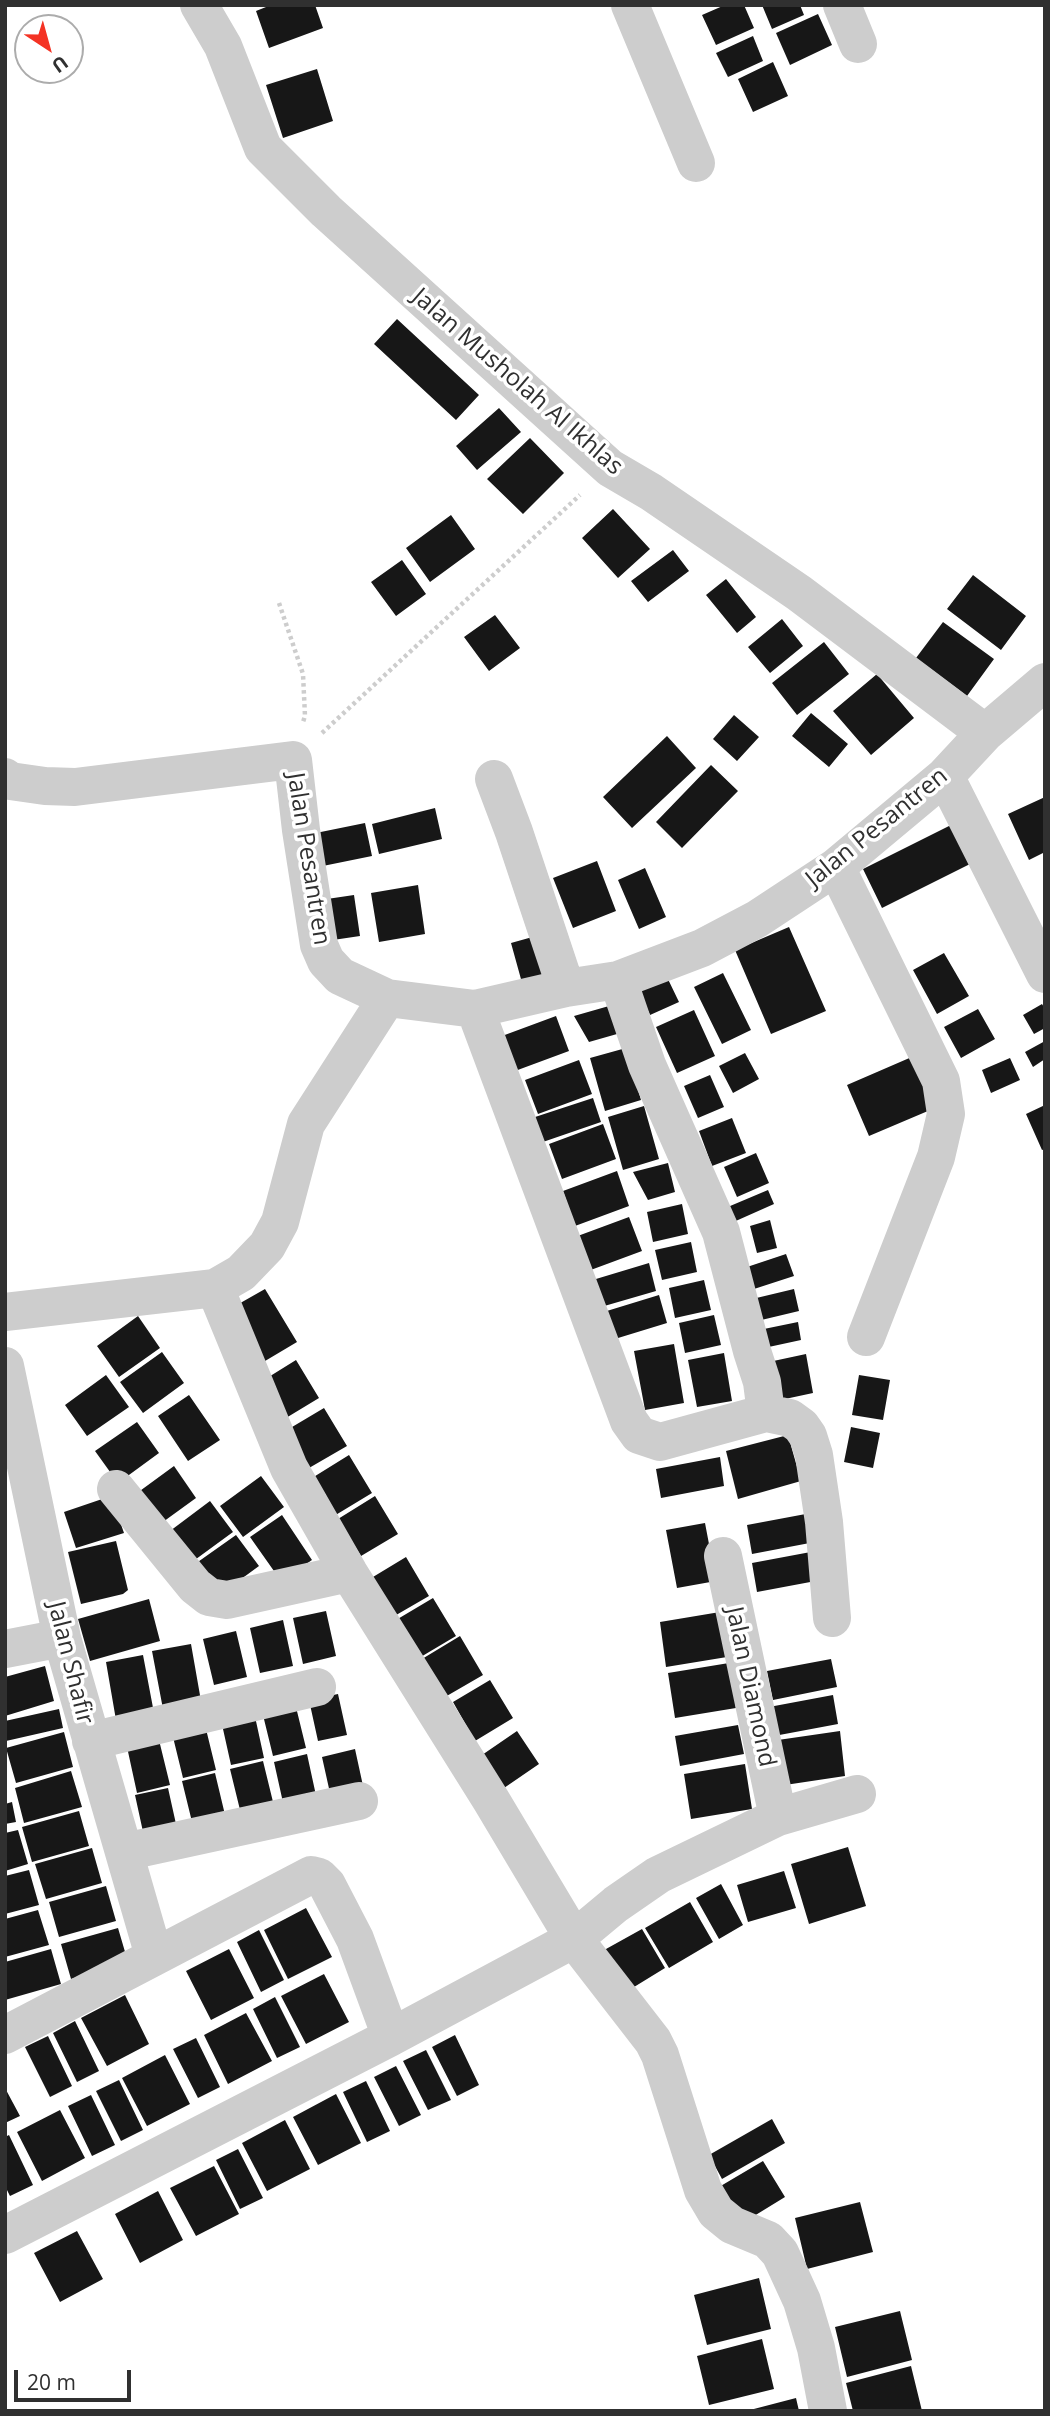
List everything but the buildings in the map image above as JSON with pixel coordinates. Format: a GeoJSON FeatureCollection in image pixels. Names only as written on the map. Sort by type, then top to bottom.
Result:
{"type":"FeatureCollection","features":[{"type":"Feature","properties":{"kind":"street","name":"Jalan Musholah Al Ikhlas"},"geometry":{"type":"LineString","coordinates":[[199,5],[223,46],[263,148],[326,211],[610,468],[651,492],[799,593],[985,733]]}},
{"type":"Feature","properties":{"kind":"street"},"geometry":{"type":"LineString","coordinates":[[629,5],[696,163]]}},
{"type":"Feature","properties":{"kind":"street"},"geometry":{"type":"LineString","coordinates":[[842,5],[858,44]]}},
{"type":"Feature","properties":{"kind":"street","name":"Jalan Pesantren"},"geometry":{"type":"LineString","coordinates":[[5,777],[10,781],[45,786],[75,787],[293,760],[319,945],[326,961],[340,976],[387,998],[475,1009],[566,988],[618,980],[702,948],[757,919],[836,867],[945,776],[985,733],[1045,682]]}},
{"type":"Feature","properties":{"kind":"street"},"geometry":{"type":"LineString","coordinates":[[945,776],[1045,974]]}},
{"type":"Feature","properties":{"kind":"street"},"geometry":{"type":"LineString","coordinates":[[494,779],[566,988]]}},
{"type":"Feature","properties":{"kind":"street"},"geometry":{"type":"LineString","coordinates":[[836,867],[941,1081],[946,1114],[936,1157],[866,1337]]}},
{"type":"Feature","properties":{"kind":"street"},"geometry":{"type":"LineString","coordinates":[[618,980],[647,1065],[721,1232],[762,1382],[766,1413]]}},
{"type":"Feature","properties":{"kind":"street"},"geometry":{"type":"LineString","coordinates":[[5,1312],[215,1287],[242,1273],[267,1246],[280,1222],[306,1124],[387,998]]}},
{"type":"Feature","properties":{"kind":"street"},"geometry":{"type":"LineString","coordinates":[[475,1009],[629,1421],[639,1435],[660,1442],[766,1413],[790,1418],[801,1426],[808,1436],[814,1455],[824,1521],[832,1618]]}},
{"type":"Feature","properties":{"kind":"street"},"geometry":{"type":"LineString","coordinates":[[215,1287],[289,1468],[349,1573],[491,1800],[574,1940],[653,2041],[660,2055],[703,2190],[716,2212],[732,2225],[768,2240],[780,2253],[802,2301],[816,2348],[828,2411]]}},
{"type":"Feature","properties":{"kind":"street","name":"Jalan Shafir"},"geometry":{"type":"LineString","coordinates":[[5,1366],[62,1638],[153,1956]]}},
{"type":"Feature","properties":{"kind":"street"},"geometry":{"type":"LineString","coordinates":[[116,1489],[195,1586],[209,1597],[227,1600],[349,1573]]}},
{"type":"Feature","properties":{"kind":"street","name":"Jalan Diamond"},"geometry":{"type":"LineString","coordinates":[[723,1556],[778,1817]]}},
{"type":"Feature","properties":{"kind":"street"},"geometry":{"type":"LineString","coordinates":[[5,1649],[62,1638]]}},
{"type":"Feature","properties":{"kind":"street"},"geometry":{"type":"LineString","coordinates":[[91,1741],[317,1687]]}},
{"type":"Feature","properties":{"kind":"street"},"geometry":{"type":"LineString","coordinates":[[5,2235],[574,1940],[616,1904],[658,1875],[778,1817],[857,1794]]}},
{"type":"Feature","properties":{"kind":"street"},"geometry":{"type":"LineString","coordinates":[[124,1852],[359,1801]]}},
{"type":"Feature","properties":{"kind":"street"},"geometry":{"type":"LineString","coordinates":[[5,2035],[310,1875],[319,1877],[327,1885],[355,1939],[391,2036]]}},
{"type":"Feature","properties":{"kind":"path"},"geometry":{"type":"LineString","coordinates":[[293,760],[610,468]]}},
{"type":"Feature","properties":{"kind":"path"},"geometry":{"type":"LineString","coordinates":[[279,603],[303,674],[305,716],[293,760]]}}]}
